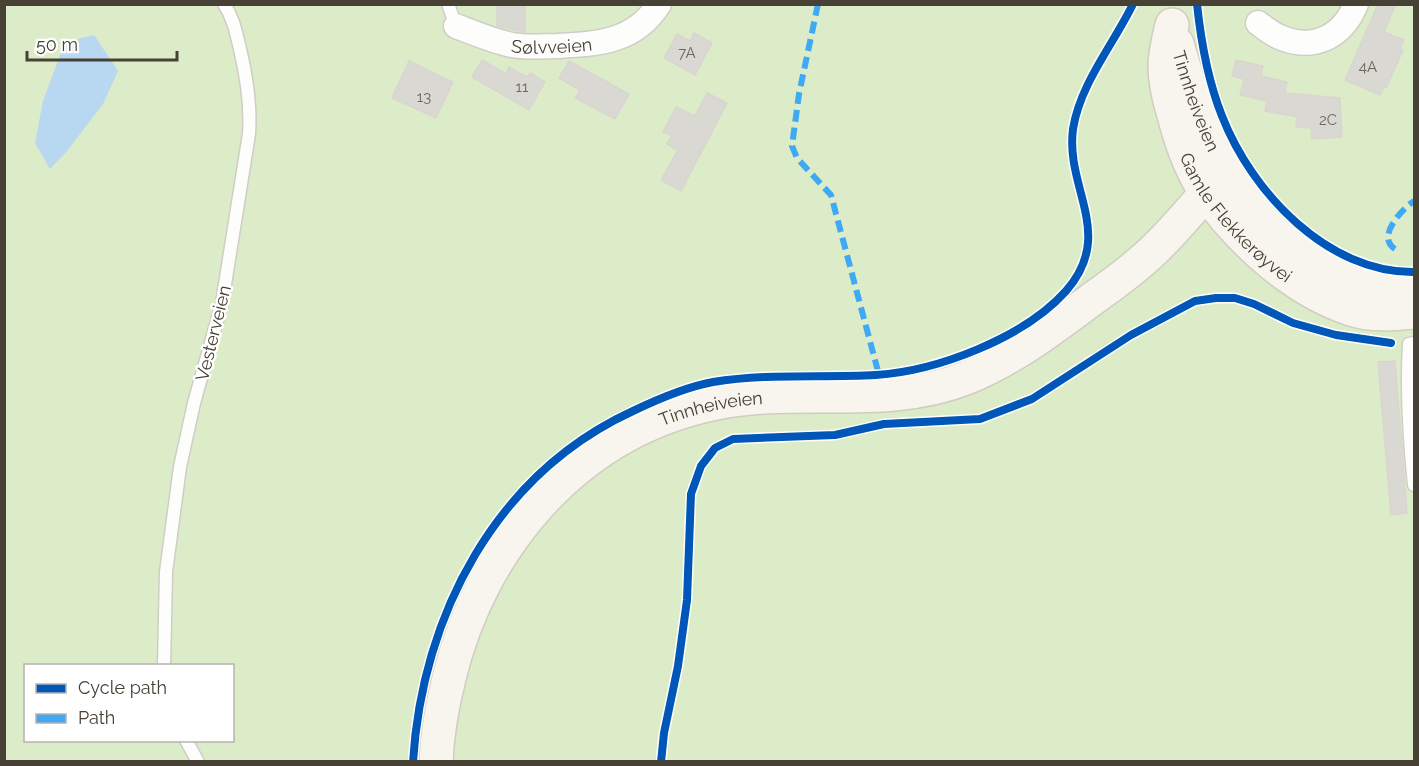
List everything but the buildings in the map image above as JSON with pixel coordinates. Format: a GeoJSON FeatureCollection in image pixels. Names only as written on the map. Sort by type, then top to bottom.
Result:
{"type":"FeatureCollection","features":[{"type":"Feature","properties":{"kind":"street","name":"Sølvveien"},"geometry":{"type":"LineString","coordinates":[[452,15],[497,42],[515,46],[597,45],[641,26],[659,4]]}},
{"type":"Feature","properties":{"kind":"street"},"geometry":{"type":"LineString","coordinates":[[1258,23],[1280,38],[1299,43],[1315,43],[1332,35],[1346,23],[1356,4]]}},
{"type":"Feature","properties":{"kind":"street","name":"Gamle Flekkerøyvei"},"geometry":{"type":"LineString","coordinates":[[1172,15],[1165,64],[1167,91],[1188,160],[1224,201],[1250,243],[1280,270],[1315,293],[1353,310],[1390,315],[1414,312]]}},
{"type":"Feature","properties":{"kind":"street","name":"Gamle Flekkerøyvei"},"geometry":{"type":"LineString","coordinates":[[1224,201],[1268,226],[1297,250],[1325,268],[1357,282],[1391,290],[1414,291]]}},
{"type":"Feature","properties":{"kind":"street","name":"Tinnheiveien"},"geometry":{"type":"LineString","coordinates":[[436,762],[443,703],[455,655],[473,605],[494,566],[520,527],[548,494],[585,462],[622,438],[665,417],[715,403],[759,397],[881,396],[924,390],[966,378],[1012,354],[1055,327],[1125,275],[1153,251],[1224,201]]}},
{"type":"Feature","properties":{"kind":"lane","name":"Vesterveien"},"geometry":{"type":"LineString","coordinates":[[164,664],[166,572],[180,467],[194,403],[222,303],[249,134],[247,74],[236,26],[224,4]]}},
{"type":"Feature","properties":{"kind":"lane"},"geometry":{"type":"LineString","coordinates":[[1414,343],[1409,344],[1407,381],[1414,485]]}},
{"type":"Feature","properties":{"kind":"lane"},"geometry":{"type":"LineString","coordinates":[[187,742],[198,762]]}},
{"type":"Feature","properties":{"kind":"green space"},"geometry":{"type":"Polygon","coordinates":[[[4,5],[1414,5],[1414,761],[5,761],[4,5]]]}},
{"type":"Feature","properties":{"kind":"water"},"geometry":{"type":"Polygon","coordinates":[[[94,35],[118,71],[103,104],[67,151],[50,169],[35,143],[43,101],[65,42],[94,35]]]}},
{"type":"Feature","properties":{"kind":"marked path"},"geometry":{"type":"LineString","coordinates":[[818,4],[799,94],[792,146],[797,158],[831,195],[879,375]]}},
{"type":"Feature","properties":{"kind":"marked path"},"geometry":{"type":"LineString","coordinates":[[1395,249],[1390,244],[1389,231],[1397,217],[1414,201]]}},
{"type":"Feature","properties":{"kind":"cycle path"},"geometry":{"type":"LineString","coordinates":[[413,762],[419,707],[432,654],[450,603],[475,555],[506,511],[542,472],[585,438],[652,402],[703,384],[733,379],[876,375],[926,367],[952,359],[1004,337],[1048,308],[1066,291],[1080,270],[1087,250],[1088,231],[1072,151],[1073,129],[1090,80],[1133,4]]}},
{"type":"Feature","properties":{"kind":"cycle path"},"geometry":{"type":"LineString","coordinates":[[1197,4],[1206,61],[1222,116],[1235,145],[1273,199],[1297,223],[1323,243],[1352,259],[1382,269],[1414,272]]}},
{"type":"Feature","properties":{"kind":"cycle path"},"geometry":{"type":"LineString","coordinates":[[661,762],[687,600],[691,494],[701,466],[715,448],[733,439],[835,435],[884,424],[980,419],[1032,399],[1131,335],[1195,301],[1235,298],[1254,304],[1293,323],[1336,335],[1391,343]]}}]}
